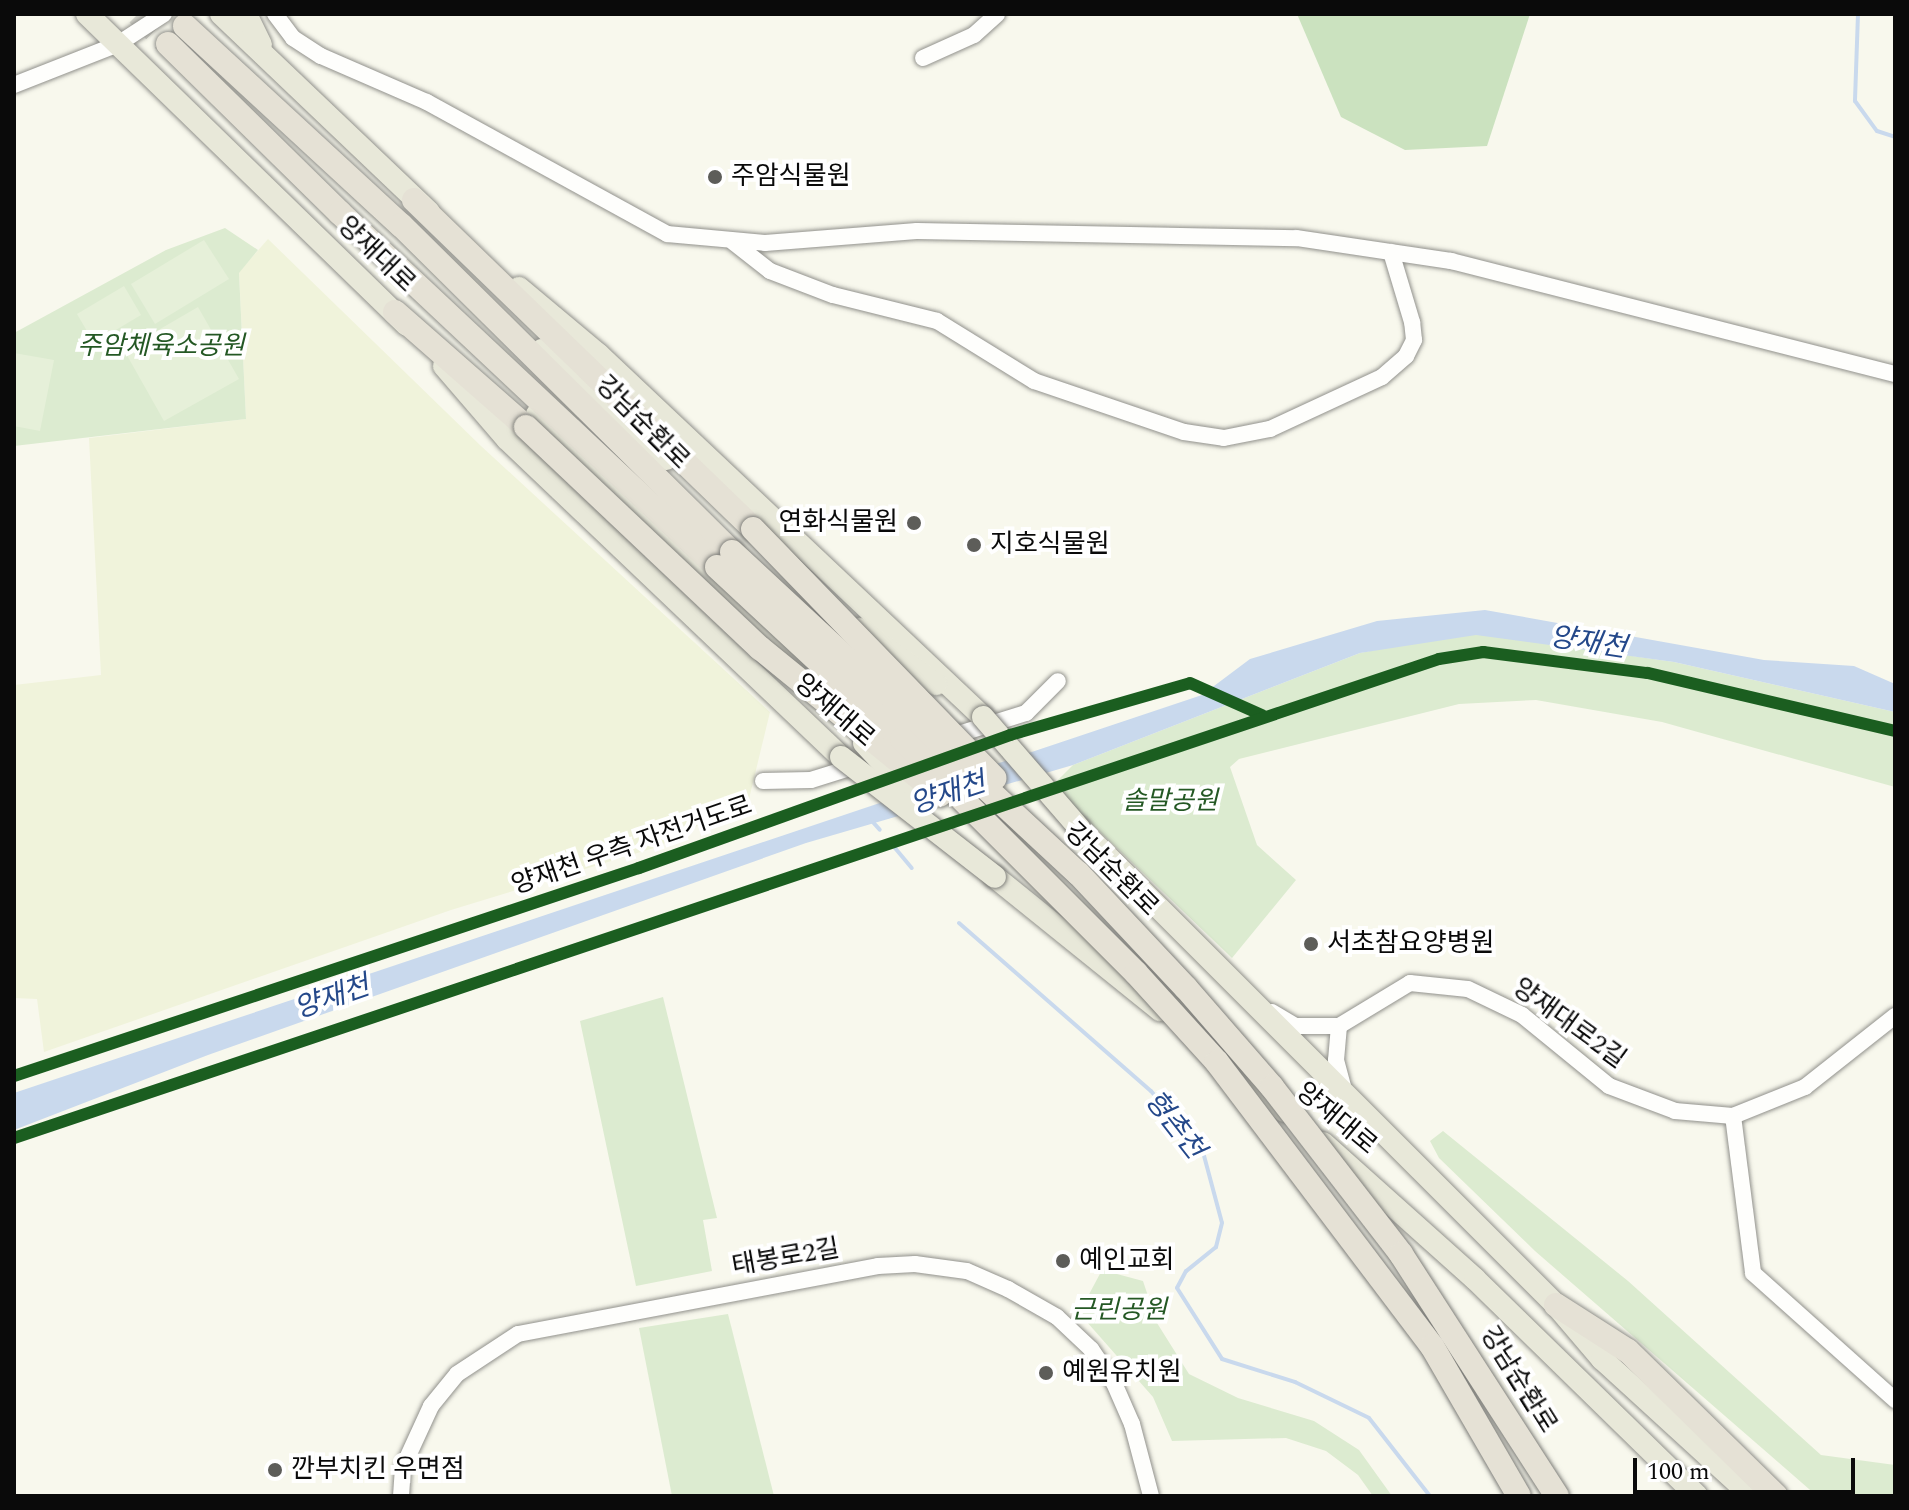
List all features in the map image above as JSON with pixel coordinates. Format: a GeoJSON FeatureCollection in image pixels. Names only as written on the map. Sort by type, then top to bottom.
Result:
{"type":"FeatureCollection","features":[{"type":"Feature","properties":{"kind":"highway","name":"양재대로"},"geometry":{"type":"LineString","coordinates":[[172,28],[340,213],[725,559]]}},
{"type":"Feature","properties":{"kind":"highway","name":"양재대로"},"geometry":{"type":"LineString","coordinates":[[172,28],[401,225]]}},
{"type":"Feature","properties":{"kind":"highway"},"geometry":{"type":"LineString","coordinates":[[414,200],[753,529],[938,714],[1078,873]]}},
{"type":"Feature","properties":{"kind":"highway","name":"강남순환로"},"geometry":{"type":"LineString","coordinates":[[401,225],[725,559],[1061,897],[1217,1062],[1337,1215],[1432,1346],[1519,1496]]}},
{"type":"Feature","properties":{"kind":"highway"},"geometry":{"type":"LineString","coordinates":[[395,312],[526,427],[760,648],[1061,897]]}},
{"type":"Feature","properties":{"kind":"highway","name":"강남순환로"},"geometry":{"type":"LineString","coordinates":[[725,559],[1078,873],[1186,988],[1346,1180],[1454,1330],[1557,1496]]}},
{"type":"Feature","properties":{"kind":"highway"},"geometry":{"type":"LineString","coordinates":[[1556,1305],[1628,1351],[1776,1496]]}},
{"type":"Feature","properties":{"kind":"main road","name":"양재대로"},"geometry":{"type":"LineString","coordinates":[[87,14],[395,312],[507,439],[841,757],[963,850],[1353,1168],[1697,1496]]}},
{"type":"Feature","properties":{"kind":"main road","name":"양재대로"},"geometry":{"type":"LineString","coordinates":[[221,14],[414,200],[598,354],[977,712],[1079,828],[1238,991],[1556,1305],[1602,1359],[1752,1496]]}},
{"type":"Feature","properties":{"kind":"main road"},"geometry":{"type":"LineString","coordinates":[[246,14],[251,30],[285,78]]}},
{"type":"Feature","properties":{"kind":"main road"},"geometry":{"type":"LineString","coordinates":[[340,213],[544,420],[764,630],[963,850]]}},
{"type":"Feature","properties":{"kind":"main road"},"geometry":{"type":"LineString","coordinates":[[401,225],[842,616],[977,712]]}},
{"type":"Feature","properties":{"kind":"street"},"geometry":{"type":"LineString","coordinates":[[275,14],[293,38],[321,56],[427,102],[667,234],[733,242],[932,232],[1297,238],[1451,261],[1895,374]]}},
{"type":"Feature","properties":{"kind":"street"},"geometry":{"type":"LineString","coordinates":[[923,58],[974,35],[997,14]]}},
{"type":"Feature","properties":{"kind":"street"},"geometry":{"type":"LineString","coordinates":[[14,85],[118,44],[172,28]]}},
{"type":"Feature","properties":{"kind":"street"},"geometry":{"type":"LineString","coordinates":[[733,242],[770,271],[833,295],[937,321],[1034,381],[1184,432],[1224,438],[1283,423],[1382,377],[1406,356],[1414,340],[1412,322],[1391,252]]}},
{"type":"Feature","properties":{"kind":"street"},"geometry":{"type":"LineString","coordinates":[[763,781],[811,780],[1026,713],[1058,681]]}},
{"type":"Feature","properties":{"kind":"street","name":"양재대로2길"},"geometry":{"type":"LineString","coordinates":[[1339,1026],[1410,983],[1468,989],[1497,999],[1522,1015],[1609,1086],[1675,1111],[1733,1116],[1805,1087],[1895,1016]]}},
{"type":"Feature","properties":{"kind":"street"},"geometry":{"type":"LineString","coordinates":[[1238,991],[1295,1026],[1339,1026],[1336,1060],[1347,1098]]}},
{"type":"Feature","properties":{"kind":"street"},"geometry":{"type":"LineString","coordinates":[[1733,1116],[1753,1273],[1895,1400]]}},
{"type":"Feature","properties":{"kind":"street","name":"태봉로2길"},"geometry":{"type":"LineString","coordinates":[[401,1496],[403,1467],[431,1406],[457,1374],[518,1334],[878,1266],[915,1264],[967,1271],[1008,1289],[1057,1317],[1091,1349],[1114,1383],[1132,1424],[1151,1496]]}},
{"type":"Feature","properties":{"kind":"green space"},"geometry":{"type":"Polygon","coordinates":[[[1297,14],[1530,14],[1487,146],[1405,150],[1341,117],[1297,14]]]}},
{"type":"Feature","properties":{"kind":"green space","name":"주암체육소공원"},"geometry":{"type":"Polygon","coordinates":[[[225,228],[258,250],[239,273],[246,419],[14,446],[14,333],[166,250],[225,228]]]}},
{"type":"Feature","properties":{"kind":"green space"},"geometry":{"type":"Polygon","coordinates":[[[268,239],[481,446],[770,712],[749,799],[657,847],[451,910],[44,1052],[37,999],[14,998],[14,685],[101,675],[89,438],[246,419],[239,272],[268,239]]]}},
{"type":"Feature","properties":{"kind":"green space"},"geometry":{"type":"Polygon","coordinates":[[[204,240],[229,279],[155,324],[131,284],[204,240]]]}},
{"type":"Feature","properties":{"kind":"green space"},"geometry":{"type":"Polygon","coordinates":[[[124,286],[141,315],[94,343],[77,314],[124,286]]]}},
{"type":"Feature","properties":{"kind":"green space"},"geometry":{"type":"Polygon","coordinates":[[[198,307],[239,379],[164,421],[124,350],[198,307]]]}},
{"type":"Feature","properties":{"kind":"green space"},"geometry":{"type":"Polygon","coordinates":[[[14,353],[54,360],[40,431],[14,426],[14,353]]]}},
{"type":"Feature","properties":{"kind":"green space","name":"솔말공원"},"geometry":{"type":"Polygon","coordinates":[[[1464,632],[1674,662],[1895,712],[1895,787],[1662,722],[1536,700],[1459,704],[1239,759],[1230,767],[1257,845],[1296,880],[1232,958],[1052,786],[1073,765],[1360,653],[1464,632]]]}},
{"type":"Feature","properties":{"kind":"green space"},"geometry":{"type":"Polygon","coordinates":[[[663,997],[717,1218],[703,1220],[712,1271],[636,1286],[580,1021],[663,997]]]}},
{"type":"Feature","properties":{"kind":"green space"},"geometry":{"type":"Polygon","coordinates":[[[1443,1131],[1628,1281],[1821,1455],[1895,1465],[1895,1496],[1817,1496],[1535,1251],[1439,1158],[1430,1141],[1443,1131]]]}},
{"type":"Feature","properties":{"kind":"green space","name":"근린공원"},"geometry":{"type":"Polygon","coordinates":[[[1102,1270],[1143,1281],[1157,1323],[1189,1374],[1238,1398],[1314,1421],[1359,1450],[1392,1496],[1373,1496],[1358,1475],[1326,1451],[1286,1438],[1172,1441],[1153,1397],[1079,1313],[1102,1270]]]}},
{"type":"Feature","properties":{"kind":"green space"},"geometry":{"type":"Polygon","coordinates":[[[728,1314],[774,1496],[672,1496],[639,1328],[728,1314]]]}},
{"type":"Feature","properties":{"kind":"water","name":"양재천"},"geometry":{"type":"Polygon","coordinates":[[[1485,610],[1764,660],[1854,666],[1895,684],[1895,712],[1674,662],[1476,635],[1360,653],[1073,765],[806,843],[208,1055],[14,1130],[14,1093],[1202,695],[1250,659],[1377,621],[1485,610]]]}},
{"type":"Feature","properties":{"kind":"waterway"},"geometry":{"type":"LineString","coordinates":[[1858,14],[1855,101],[1877,131],[1895,137]]}},
{"type":"Feature","properties":{"kind":"waterway","name":"형촌천"},"geometry":{"type":"LineString","coordinates":[[871,820],[880,830]]}},
{"type":"Feature","properties":{"kind":"waterway","name":"형촌천"},"geometry":{"type":"LineString","coordinates":[[895,848],[912,868]]}},
{"type":"Feature","properties":{"kind":"waterway","name":"형촌천"},"geometry":{"type":"LineString","coordinates":[[959,923],[1151,1091],[1203,1152],[1222,1223],[1216,1247],[1186,1271],[1177,1288],[1222,1359],[1295,1382],[1369,1418],[1430,1496]]}},
{"type":"Feature","properties":{"kind":"tunnel"},"geometry":{"type":"LineString","coordinates":[[138,14],[168,44]]}},
{"type":"Feature","properties":{"kind":"cycle path"},"geometry":{"type":"LineString","coordinates":[[14,1138],[1439,659],[1483,652],[1648,673],[1895,731]]}},
{"type":"Feature","properties":{"kind":"cycle path","name":"양재천 우측 자전거도로"},"geometry":{"type":"LineString","coordinates":[[14,1076],[639,868],[1010,735],[1190,683],[1262,715]]}},
{"type":"Feature","properties":{"kind":"place","name":"주암식물원"},"geometry":{"type":"Point","coordinates":[715,177]}},
{"type":"Feature","properties":{"kind":"place","name":"연화식물원"},"geometry":{"type":"Point","coordinates":[914,523]}},
{"type":"Feature","properties":{"kind":"place","name":"지호식물원"},"geometry":{"type":"Point","coordinates":[974,545]}},
{"type":"Feature","properties":{"kind":"place","name":"서초참요양병원"},"geometry":{"type":"Point","coordinates":[1311,944]}},
{"type":"Feature","properties":{"kind":"place","name":"예인교회"},"geometry":{"type":"Point","coordinates":[1063,1261]}},
{"type":"Feature","properties":{"kind":"place","name":"예원유치원"},"geometry":{"type":"Point","coordinates":[1046,1373]}},
{"type":"Feature","properties":{"kind":"place","name":"깐부치킨 우면점"},"geometry":{"type":"Point","coordinates":[275,1470]}}]}
